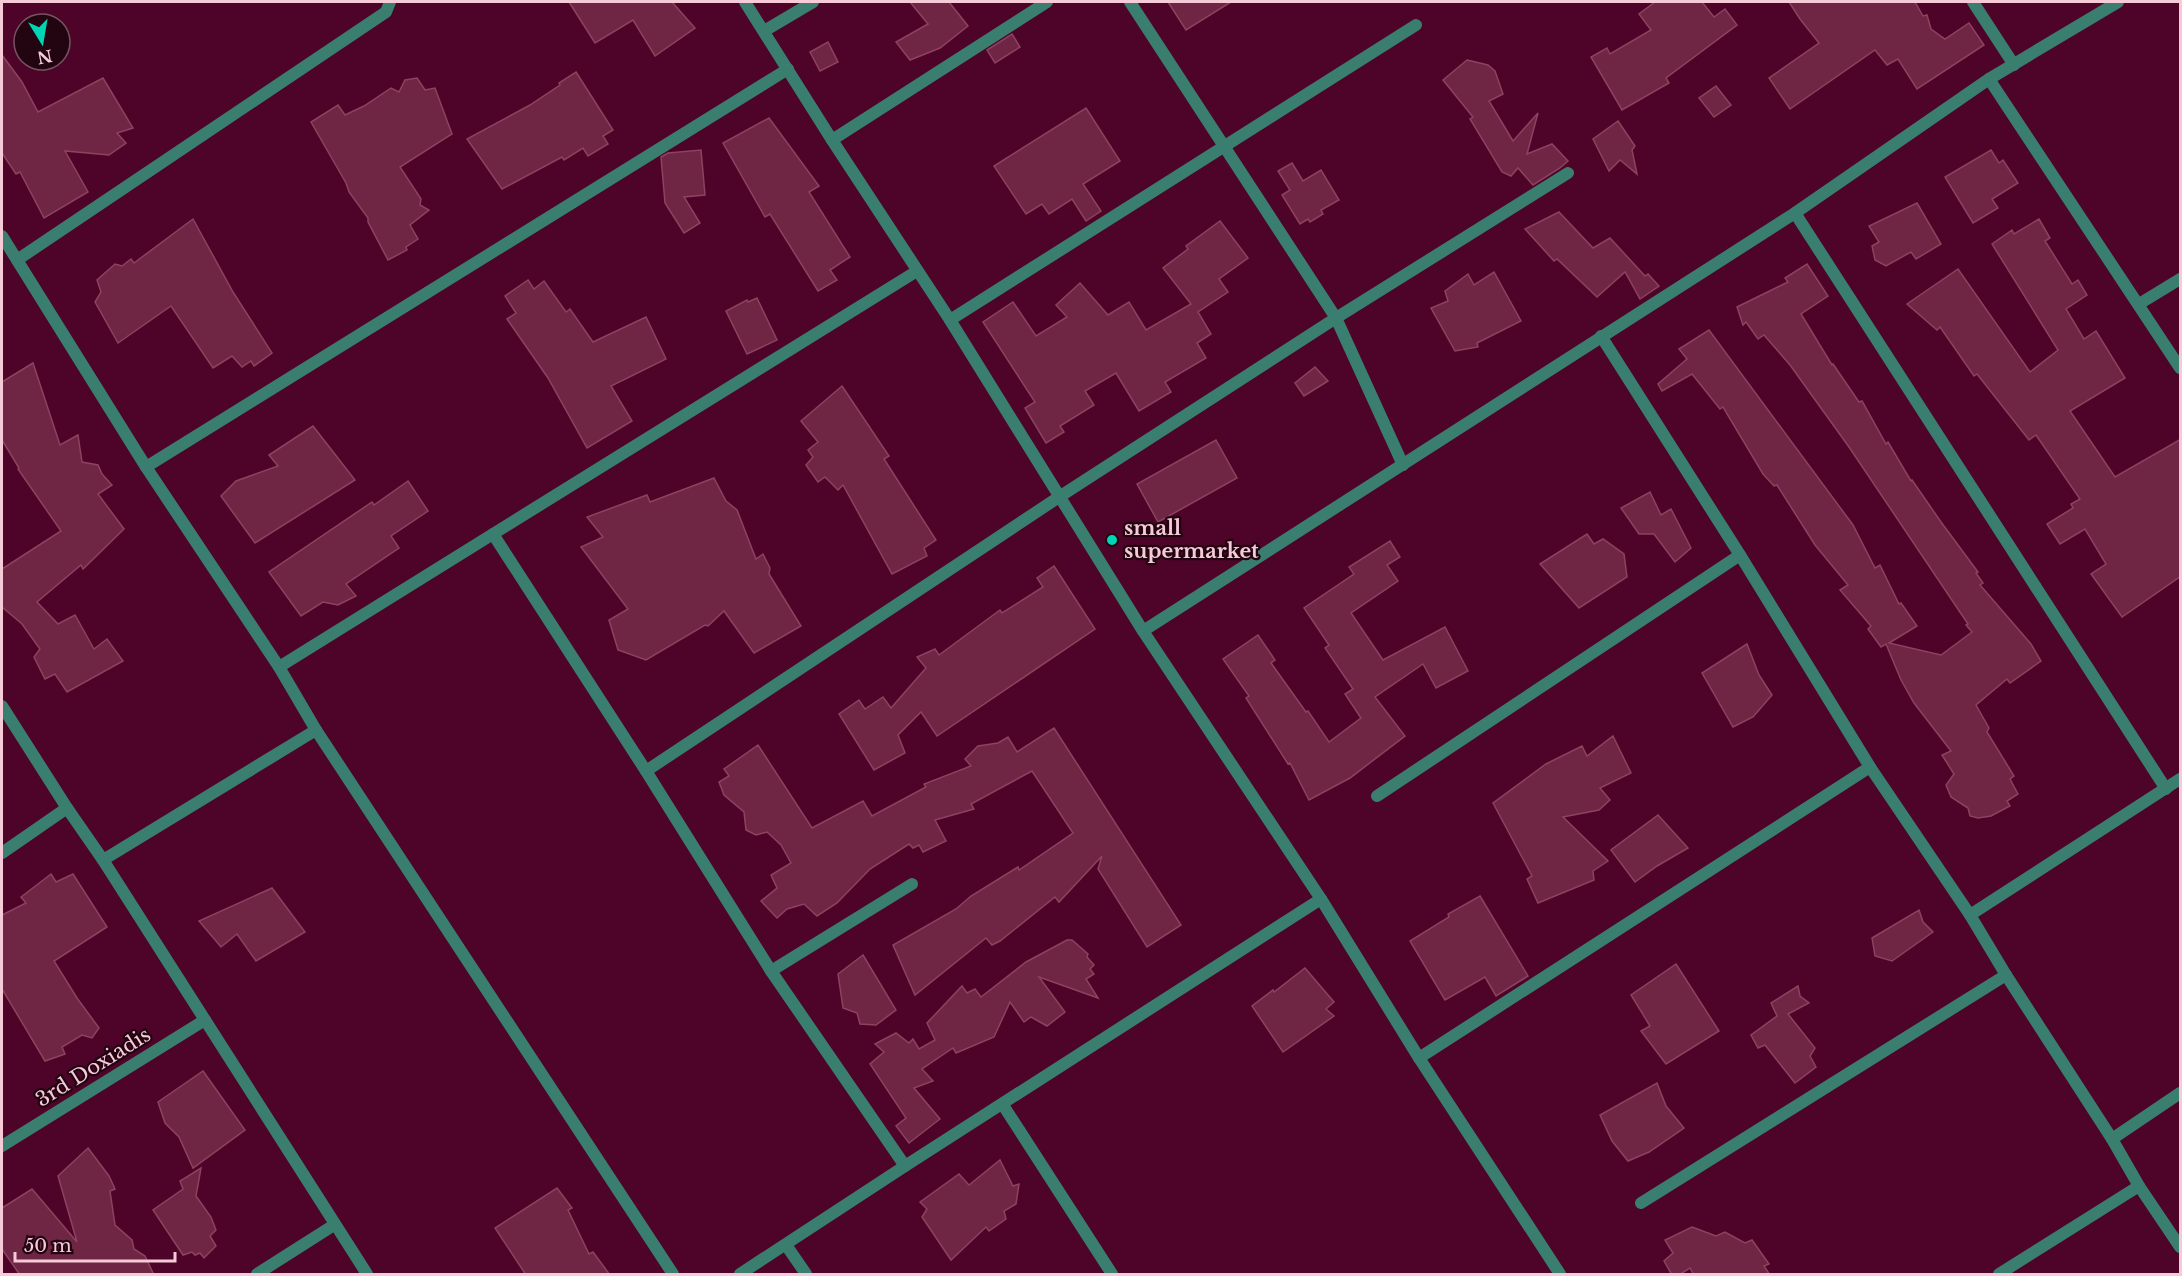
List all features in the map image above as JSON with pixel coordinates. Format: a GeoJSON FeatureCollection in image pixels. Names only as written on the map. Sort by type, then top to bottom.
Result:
{"type":"FeatureCollection","features":[{"type":"Feature","properties":{"kind":"street"},"geometry":{"type":"LineString","coordinates":[[17,260],[386,12],[390,2]]}},
{"type":"Feature","properties":{"kind":"street"},"geometry":{"type":"LineString","coordinates":[[745,2],[950,320],[1143,631],[1321,899],[1419,1058],[1560,1275]]}},
{"type":"Feature","properties":{"kind":"street"},"geometry":{"type":"LineString","coordinates":[[764,31],[813,2]]}},
{"type":"Feature","properties":{"kind":"street"},"geometry":{"type":"LineString","coordinates":[[832,140],[1047,2]]}},
{"type":"Feature","properties":{"kind":"street"},"geometry":{"type":"LineString","coordinates":[[1130,2],[1336,318],[1403,465]]}},
{"type":"Feature","properties":{"kind":"street"},"geometry":{"type":"LineString","coordinates":[[1973,2],[2014,65]]}},
{"type":"Feature","properties":{"kind":"street"},"geometry":{"type":"LineString","coordinates":[[1143,631],[1795,213],[1989,79],[2118,2]]}},
{"type":"Feature","properties":{"kind":"street"},"geometry":{"type":"LineString","coordinates":[[950,320],[1416,25]]}},
{"type":"Feature","properties":{"kind":"street"},"geometry":{"type":"LineString","coordinates":[[147,467],[788,69]]}},
{"type":"Feature","properties":{"kind":"street"},"geometry":{"type":"LineString","coordinates":[[1989,79],[2181,369]]}},
{"type":"Feature","properties":{"kind":"street"},"geometry":{"type":"LineString","coordinates":[[646,771],[1059,497],[1336,318],[1568,173]]}},
{"type":"Feature","properties":{"kind":"street"},"geometry":{"type":"LineString","coordinates":[[1795,213],[2166,789]]}},
{"type":"Feature","properties":{"kind":"street"},"geometry":{"type":"LineString","coordinates":[[2,236],[147,467],[279,667],[316,730],[673,1275]]}},
{"type":"Feature","properties":{"kind":"street"},"geometry":{"type":"LineString","coordinates":[[279,667],[917,271]]}},
{"type":"Feature","properties":{"kind":"street"},"geometry":{"type":"LineString","coordinates":[[2139,304],[2181,279]]}},
{"type":"Feature","properties":{"kind":"street"},"geometry":{"type":"LineString","coordinates":[[1601,336],[1740,555],[1870,767],[1970,915],[2006,975],[2112,1138],[2139,1186],[2181,1247]]}},
{"type":"Feature","properties":{"kind":"street"},"geometry":{"type":"LineString","coordinates":[[492,534],[646,771],[771,971],[905,1166]]}},
{"type":"Feature","properties":{"kind":"street"},"geometry":{"type":"LineString","coordinates":[[1377,796],[1740,555]]}},
{"type":"Feature","properties":{"kind":"street"},"geometry":{"type":"LineString","coordinates":[[2,706],[67,808],[104,860],[367,1275]]}},
{"type":"Feature","properties":{"kind":"street"},"geometry":{"type":"LineString","coordinates":[[104,860],[316,730]]}},
{"type":"Feature","properties":{"kind":"street"},"geometry":{"type":"LineString","coordinates":[[1419,1058],[1870,767]]}},
{"type":"Feature","properties":{"kind":"street"},"geometry":{"type":"LineString","coordinates":[[1970,915],[2181,779]]}},
{"type":"Feature","properties":{"kind":"street"},"geometry":{"type":"LineString","coordinates":[[2,852],[67,808]]}},
{"type":"Feature","properties":{"kind":"street"},"geometry":{"type":"LineString","coordinates":[[771,971],[912,884]]}},
{"type":"Feature","properties":{"kind":"street"},"geometry":{"type":"LineString","coordinates":[[740,1275],[905,1166],[1321,899]]}},
{"type":"Feature","properties":{"kind":"street"},"geometry":{"type":"LineString","coordinates":[[1641,1203],[2006,975]]}},
{"type":"Feature","properties":{"kind":"street","name":"3rd Doxiadis"},"geometry":{"type":"LineString","coordinates":[[2,1146],[205,1020]]}},
{"type":"Feature","properties":{"kind":"street"},"geometry":{"type":"LineString","coordinates":[[2112,1138],[2181,1093]]}},
{"type":"Feature","properties":{"kind":"street"},"geometry":{"type":"LineString","coordinates":[[1003,1105],[1112,1275]]}},
{"type":"Feature","properties":{"kind":"street"},"geometry":{"type":"LineString","coordinates":[[1999,1275],[2139,1186]]}},
{"type":"Feature","properties":{"kind":"street"},"geometry":{"type":"LineString","coordinates":[[257,1275],[334,1225]]}},
{"type":"Feature","properties":{"kind":"street"},"geometry":{"type":"LineString","coordinates":[[786,1245],[806,1275]]}},
{"type":"Feature","properties":{"kind":"building"},"geometry":{"type":"Polygon","coordinates":[[[569,2],[672,2],[695,28],[655,56],[633,20],[595,43],[569,2]]]}},
{"type":"Feature","properties":{"kind":"building"},"geometry":{"type":"Polygon","coordinates":[[[910,2],[949,2],[968,26],[940,48],[910,60],[896,42],[928,24],[910,2]]]}},
{"type":"Feature","properties":{"kind":"building"},"geometry":{"type":"Polygon","coordinates":[[[1168,2],[1231,2],[1186,30],[1168,2]]]}},
{"type":"Feature","properties":{"kind":"building"},"geometry":{"type":"Polygon","coordinates":[[[1655,2],[1702,2],[1714,17],[1725,9],[1737,25],[1666,78],[1669,83],[1622,110],[1591,57],[1607,48],[1610,54],[1651,30],[1639,14],[1655,2]]]}},
{"type":"Feature","properties":{"kind":"building"},"geometry":{"type":"Polygon","coordinates":[[[1789,2],[1915,2],[1923,16],[1927,15],[1931,29],[1945,39],[1969,23],[1984,45],[1917,89],[1898,59],[1887,65],[1875,50],[1790,109],[1769,78],[1819,43],[1789,2]]]}},
{"type":"Feature","properties":{"kind":"building"},"geometry":{"type":"Polygon","coordinates":[[[1012,34],[1020,47],[995,63],[987,50],[1012,34]]]}},
{"type":"Feature","properties":{"kind":"building"},"geometry":{"type":"Polygon","coordinates":[[[828,42],[838,62],[820,71],[810,52],[828,42]]]}},
{"type":"Feature","properties":{"kind":"building"},"geometry":{"type":"Polygon","coordinates":[[[2,55],[12,72],[15,72],[22,82],[38,112],[103,78],[133,128],[117,133],[126,143],[109,155],[65,151],[88,192],[44,218],[20,172],[16,174],[2,153],[2,55]]]}},
{"type":"Feature","properties":{"kind":"building"},"geometry":{"type":"Polygon","coordinates":[[[1467,60],[1488,65],[1495,71],[1503,94],[1489,101],[1513,141],[1538,113],[1527,154],[1552,144],[1568,161],[1533,185],[1518,168],[1511,176],[1502,172],[1470,119],[1473,117],[1443,80],[1467,60]]]}},
{"type":"Feature","properties":{"kind":"building"},"geometry":{"type":"Polygon","coordinates":[[[576,72],[613,130],[603,136],[608,144],[588,156],[583,148],[564,160],[562,157],[502,189],[467,139],[530,105],[576,72]]]}},
{"type":"Feature","properties":{"kind":"building"},"geometry":{"type":"Polygon","coordinates":[[[417,78],[425,90],[435,88],[452,134],[400,167],[421,199],[420,205],[429,210],[410,225],[418,239],[406,247],[407,250],[388,260],[368,218],[349,192],[311,122],[338,105],[345,115],[364,106],[391,88],[399,92],[405,80],[417,78]]]}},
{"type":"Feature","properties":{"kind":"building"},"geometry":{"type":"Polygon","coordinates":[[[1716,86],[1731,105],[1714,117],[1699,98],[1716,86]]]}},
{"type":"Feature","properties":{"kind":"building"},"geometry":{"type":"Polygon","coordinates":[[[1086,108],[1120,161],[1083,184],[1101,211],[1086,221],[1072,199],[1049,214],[1042,204],[1026,214],[994,166],[1086,108]]]}},
{"type":"Feature","properties":{"kind":"building"},"geometry":{"type":"Polygon","coordinates":[[[769,118],[819,186],[809,192],[850,257],[830,270],[837,280],[818,291],[770,214],[765,217],[723,143],[769,118]]]}},
{"type":"Feature","properties":{"kind":"building"},"geometry":{"type":"Polygon","coordinates":[[[1618,121],[1635,146],[1632,150],[1637,174],[1620,160],[1609,171],[1593,139],[1618,121]]]}},
{"type":"Feature","properties":{"kind":"building"},"geometry":{"type":"Polygon","coordinates":[[[701,150],[705,195],[684,197],[700,223],[684,233],[665,203],[661,157],[668,153],[701,150]]]}},
{"type":"Feature","properties":{"kind":"building"},"geometry":{"type":"Polygon","coordinates":[[[1991,150],[1999,163],[2003,160],[2018,183],[1992,199],[1998,208],[1973,223],[1945,177],[1991,150]]]}},
{"type":"Feature","properties":{"kind":"building"},"geometry":{"type":"Polygon","coordinates":[[[1292,163],[1303,181],[1321,170],[1339,200],[1321,210],[1323,214],[1310,222],[1308,219],[1300,224],[1282,195],[1290,190],[1278,171],[1292,163]]]}},
{"type":"Feature","properties":{"kind":"building"},"geometry":{"type":"Polygon","coordinates":[[[1917,203],[1941,244],[1916,259],[1911,252],[1886,266],[1875,260],[1872,246],[1879,242],[1869,226],[1917,203]]]}},
{"type":"Feature","properties":{"kind":"building"},"geometry":{"type":"Polygon","coordinates":[[[1559,212],[1593,248],[1610,238],[1645,276],[1648,274],[1659,286],[1640,299],[1625,272],[1597,297],[1557,259],[1554,261],[1525,229],[1559,212]]]}},
{"type":"Feature","properties":{"kind":"building"},"geometry":{"type":"Polygon","coordinates":[[[193,219],[233,292],[272,353],[254,366],[251,361],[242,367],[232,356],[213,368],[171,306],[118,343],[95,302],[101,292],[97,280],[115,264],[122,266],[131,259],[134,263],[193,219]]]}},
{"type":"Feature","properties":{"kind":"building"},"geometry":{"type":"Polygon","coordinates":[[[2039,219],[2050,238],[2045,241],[2072,284],[2078,280],[2087,295],[2066,309],[2084,339],[2096,331],[2125,378],[2070,411],[2115,477],[2181,439],[2181,576],[2122,617],[2091,574],[2106,564],[2085,529],[2060,544],[2047,524],[2073,508],[2071,504],[2080,499],[2036,435],[2029,440],[1977,374],[1974,376],[1940,327],[1937,330],[1907,304],[1958,269],[2030,372],[2058,350],[1992,244],[2012,230],[2014,234],[2039,219]]]}},
{"type":"Feature","properties":{"kind":"building"},"geometry":{"type":"Polygon","coordinates":[[[1220,221],[1248,258],[1219,279],[1228,292],[1198,312],[1211,334],[1197,343],[1206,358],[1165,382],[1171,392],[1139,411],[1116,373],[1085,391],[1094,405],[1060,426],[1064,432],[1046,443],[1025,408],[1035,402],[983,322],[1013,302],[1036,336],[1067,317],[1056,305],[1080,283],[1108,315],[1129,302],[1146,330],[1191,304],[1163,268],[1188,249],[1186,246],[1220,221]]]}},
{"type":"Feature","properties":{"kind":"building"},"geometry":{"type":"Polygon","coordinates":[[[1807,264],[1828,296],[1801,314],[1832,365],[1859,402],[1862,401],[1886,444],[1888,442],[1911,481],[1978,572],[1976,573],[1983,583],[1980,585],[2031,644],[2041,661],[2010,683],[2007,679],[1976,705],[1989,728],[1987,732],[2014,776],[2010,779],[2018,794],[2007,801],[2010,806],[1991,816],[1978,818],[1970,816],[1968,808],[1951,797],[1946,785],[1954,774],[1942,755],[1951,751],[1914,703],[1901,680],[1886,644],[1881,647],[1868,629],[1871,626],[1840,590],[1848,585],[1815,545],[1777,485],[1774,486],[1763,474],[1723,407],[1720,409],[1692,374],[1662,391],[1658,384],[1687,359],[1679,349],[1709,330],[1853,525],[1875,568],[1880,565],[1899,604],[1901,603],[1917,626],[1889,643],[1941,655],[1972,632],[1849,447],[1790,365],[1764,335],[1758,339],[1746,322],[1743,325],[1737,307],[1788,282],[1785,278],[1807,264]]]}},
{"type":"Feature","properties":{"kind":"building"},"geometry":{"type":"Polygon","coordinates":[[[1494,272],[1521,321],[1477,343],[1478,347],[1455,351],[1431,308],[1448,301],[1445,291],[1468,274],[1474,285],[1494,272]]]}},
{"type":"Feature","properties":{"kind":"building"},"geometry":{"type":"Polygon","coordinates":[[[528,280],[534,289],[544,281],[566,312],[570,309],[593,342],[646,317],[666,359],[611,386],[632,421],[587,448],[548,378],[507,319],[516,313],[505,296],[528,280]]]}},
{"type":"Feature","properties":{"kind":"building"},"geometry":{"type":"Polygon","coordinates":[[[757,298],[777,340],[747,354],[726,311],[747,300],[748,302],[757,298]]]}},
{"type":"Feature","properties":{"kind":"building"},"geometry":{"type":"Polygon","coordinates":[[[33,363],[60,445],[78,435],[82,462],[98,465],[102,474],[112,485],[98,494],[124,529],[83,569],[81,565],[37,602],[58,624],[75,615],[94,649],[107,639],[123,661],[67,692],[55,674],[45,679],[34,657],[40,649],[22,624],[2,607],[2,569],[61,531],[18,469],[2,440],[2,382],[33,363]]]}},
{"type":"Feature","properties":{"kind":"building"},"geometry":{"type":"Polygon","coordinates":[[[1315,367],[1328,381],[1304,396],[1295,383],[1315,367]]]}},
{"type":"Feature","properties":{"kind":"building"},"geometry":{"type":"Polygon","coordinates":[[[842,386],[889,456],[884,459],[936,540],[924,548],[927,556],[892,574],[843,485],[838,490],[825,477],[818,482],[806,465],[813,457],[808,450],[818,442],[801,421],[842,386]]]}},
{"type":"Feature","properties":{"kind":"building"},"geometry":{"type":"Polygon","coordinates":[[[313,426],[355,480],[255,543],[221,496],[236,481],[278,466],[269,455],[313,426]]]}},
{"type":"Feature","properties":{"kind":"building"},"geometry":{"type":"Polygon","coordinates":[[[1216,440],[1237,478],[1158,522],[1137,484],[1216,440]]]}},
{"type":"Feature","properties":{"kind":"building"},"geometry":{"type":"Polygon","coordinates":[[[714,478],[726,501],[737,510],[756,559],[763,554],[770,568],[769,574],[801,626],[754,653],[724,611],[708,626],[705,625],[646,660],[618,650],[609,620],[628,609],[581,547],[603,537],[587,517],[647,495],[650,502],[714,478]]]}},
{"type":"Feature","properties":{"kind":"building"},"geometry":{"type":"Polygon","coordinates":[[[408,481],[428,511],[391,536],[399,548],[346,584],[356,596],[338,605],[323,602],[301,616],[269,572],[372,502],[374,505],[408,481]]]}},
{"type":"Feature","properties":{"kind":"building"},"geometry":{"type":"Polygon","coordinates":[[[1650,492],[1661,515],[1671,509],[1691,548],[1675,562],[1654,534],[1639,534],[1621,508],[1650,492]]]}},
{"type":"Feature","properties":{"kind":"building"},"geometry":{"type":"Polygon","coordinates":[[[1587,534],[1594,544],[1603,539],[1624,554],[1627,577],[1579,608],[1540,564],[1587,534]]]}},
{"type":"Feature","properties":{"kind":"building"},"geometry":{"type":"Polygon","coordinates":[[[1390,541],[1400,557],[1387,565],[1398,581],[1351,613],[1383,660],[1445,627],[1468,671],[1436,688],[1423,664],[1375,697],[1405,736],[1350,778],[1309,800],[1290,763],[1288,764],[1246,698],[1249,696],[1223,659],[1258,635],[1275,660],[1271,663],[1329,742],[1361,718],[1345,694],[1353,689],[1325,648],[1329,645],[1304,608],[1354,574],[1349,567],[1390,541]]]}},
{"type":"Feature","properties":{"kind":"building"},"geometry":{"type":"Polygon","coordinates":[[[1054,566],[1095,629],[937,736],[921,712],[898,735],[905,753],[874,770],[839,714],[859,700],[865,709],[883,697],[891,708],[926,668],[917,657],[935,649],[939,655],[1000,610],[1002,613],[1043,587],[1037,578],[1054,566]]]}},
{"type":"Feature","properties":{"kind":"building"},"geometry":{"type":"Polygon","coordinates":[[[1747,644],[1759,675],[1772,695],[1753,717],[1733,727],[1702,673],[1747,644]]]}},
{"type":"Feature","properties":{"kind":"building"},"geometry":{"type":"Polygon","coordinates":[[[1054,728],[1181,925],[1147,947],[1098,869],[1102,856],[1059,902],[1055,897],[992,945],[986,938],[915,995],[893,945],[956,909],[971,896],[1018,867],[1019,870],[1073,833],[1032,771],[971,804],[974,809],[935,820],[946,841],[923,852],[919,845],[913,848],[909,844],[870,869],[837,903],[817,916],[804,904],[787,909],[777,918],[761,901],[777,888],[771,875],[791,863],[781,845],[767,832],[756,835],[746,830],[744,812],[724,795],[719,782],[729,776],[724,769],[758,745],[812,828],[863,801],[872,816],[926,787],[924,784],[971,766],[965,759],[978,746],[998,743],[1008,737],[1017,752],[1054,728]]]}},
{"type":"Feature","properties":{"kind":"building"},"geometry":{"type":"Polygon","coordinates":[[[1613,736],[1631,773],[1600,788],[1610,800],[1599,810],[1563,817],[1608,861],[1593,871],[1594,880],[1538,903],[1527,879],[1532,876],[1493,803],[1546,764],[1582,746],[1587,756],[1613,736]]]}},
{"type":"Feature","properties":{"kind":"building"},"geometry":{"type":"Polygon","coordinates":[[[1658,815],[1688,848],[1635,882],[1611,850],[1658,815]]]}},
{"type":"Feature","properties":{"kind":"building"},"geometry":{"type":"Polygon","coordinates":[[[51,874],[56,882],[73,874],[107,927],[54,961],[99,1028],[92,1038],[82,1035],[62,1047],[65,1054],[45,1061],[2,989],[2,915],[26,903],[21,897],[51,874]]]}},
{"type":"Feature","properties":{"kind":"building"},"geometry":{"type":"Polygon","coordinates":[[[272,888],[305,932],[256,961],[237,934],[221,947],[199,921],[272,888]]]}},
{"type":"Feature","properties":{"kind":"building"},"geometry":{"type":"Polygon","coordinates":[[[1480,896],[1528,976],[1496,996],[1485,977],[1445,1000],[1410,941],[1449,917],[1448,914],[1480,896]]]}},
{"type":"Feature","properties":{"kind":"building"},"geometry":{"type":"Polygon","coordinates":[[[1919,910],[1923,922],[1933,932],[1892,961],[1875,956],[1872,938],[1919,910]]]}},
{"type":"Feature","properties":{"kind":"building"},"geometry":{"type":"Polygon","coordinates":[[[1067,940],[1072,940],[1088,954],[1087,957],[1094,965],[1090,969],[1094,974],[1086,979],[1098,998],[1039,977],[1065,1012],[1047,1026],[1031,1017],[1024,1022],[1010,1002],[994,1037],[956,1053],[953,1048],[922,1069],[933,1081],[914,1088],[940,1119],[909,1143],[896,1126],[906,1118],[870,1064],[884,1052],[875,1044],[896,1033],[909,1043],[913,1039],[919,1049],[935,1040],[927,1023],[962,986],[967,993],[975,989],[981,997],[1026,962],[1067,940]]]}},
{"type":"Feature","properties":{"kind":"building"},"geometry":{"type":"Polygon","coordinates":[[[863,955],[896,1010],[876,1025],[860,1024],[857,1013],[843,1008],[838,974],[863,955]]]}},
{"type":"Feature","properties":{"kind":"building"},"geometry":{"type":"Polygon","coordinates":[[[1676,964],[1719,1031],[1666,1064],[1641,1031],[1650,1026],[1631,995],[1676,964]]]}},
{"type":"Feature","properties":{"kind":"building"},"geometry":{"type":"Polygon","coordinates":[[[1305,968],[1334,1002],[1326,1009],[1334,1016],[1283,1052],[1252,1006],[1305,968]]]}},
{"type":"Feature","properties":{"kind":"building"},"geometry":{"type":"Polygon","coordinates":[[[1798,986],[1800,996],[1809,1003],[1788,1014],[1815,1048],[1810,1056],[1816,1067],[1795,1083],[1765,1045],[1758,1048],[1751,1035],[1777,1016],[1771,1003],[1798,986]]]}},
{"type":"Feature","properties":{"kind":"building"},"geometry":{"type":"Polygon","coordinates":[[[203,1071],[245,1130],[193,1168],[179,1137],[165,1123],[158,1102],[203,1071]]]}},
{"type":"Feature","properties":{"kind":"building"},"geometry":{"type":"Polygon","coordinates":[[[1657,1083],[1666,1106],[1684,1128],[1649,1152],[1628,1161],[1612,1141],[1600,1115],[1657,1083]]]}},
{"type":"Feature","properties":{"kind":"building"},"geometry":{"type":"Polygon","coordinates":[[[88,1148],[109,1176],[115,1189],[110,1191],[115,1225],[132,1240],[134,1249],[145,1256],[154,1275],[20,1275],[2,1249],[2,1208],[32,1189],[77,1242],[58,1176],[88,1148]]]}},
{"type":"Feature","properties":{"kind":"building"},"geometry":{"type":"Polygon","coordinates":[[[1000,1160],[1013,1186],[1019,1184],[1016,1204],[1004,1211],[1006,1219],[989,1231],[986,1227],[951,1260],[922,1217],[927,1209],[920,1202],[959,1174],[969,1185],[1000,1160]]]}},
{"type":"Feature","properties":{"kind":"building"},"geometry":{"type":"Polygon","coordinates":[[[201,1168],[196,1196],[211,1217],[216,1230],[210,1236],[216,1246],[204,1258],[200,1253],[195,1255],[192,1252],[183,1255],[153,1210],[183,1189],[180,1181],[201,1168]]]}},
{"type":"Feature","properties":{"kind":"building"},"geometry":{"type":"Polygon","coordinates":[[[557,1188],[572,1208],[568,1210],[589,1254],[593,1252],[610,1275],[526,1275],[495,1228],[557,1188]]]}},
{"type":"Feature","properties":{"kind":"building"},"geometry":{"type":"Polygon","coordinates":[[[1692,1227],[1716,1236],[1725,1232],[1745,1243],[1752,1240],[1769,1264],[1764,1266],[1770,1275],[1694,1275],[1690,1268],[1679,1275],[1672,1275],[1664,1261],[1673,1253],[1665,1240],[1692,1227]]]}},
{"type":"Feature","properties":{"kind":"place","name":"small supermarket"},"geometry":{"type":"Point","coordinates":[1112,540]}}]}
